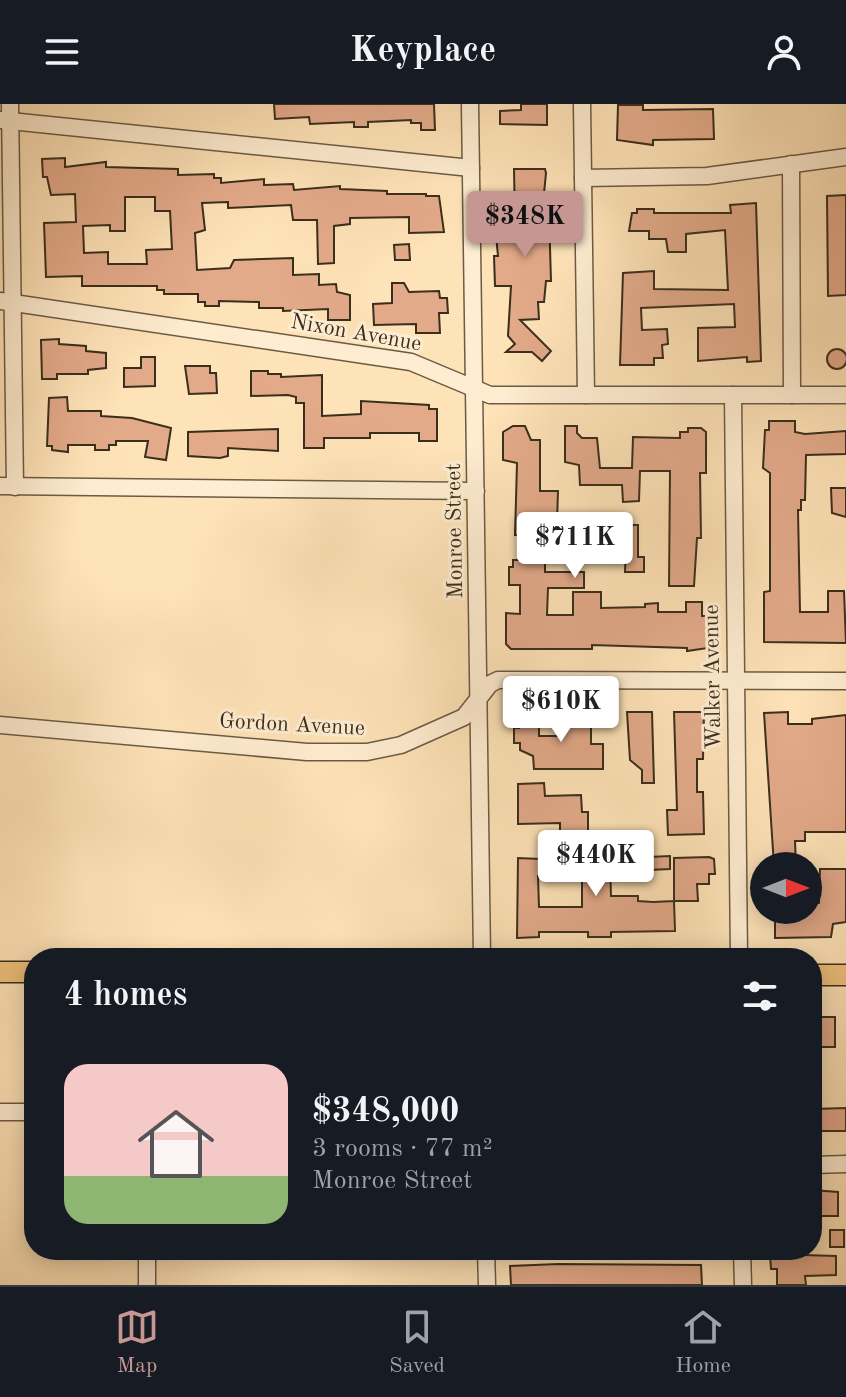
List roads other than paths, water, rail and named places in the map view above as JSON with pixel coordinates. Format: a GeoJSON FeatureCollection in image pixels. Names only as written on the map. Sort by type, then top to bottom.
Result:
{"type":"FeatureCollection","features":[{"type":"Feature","properties":{"kind":"main road"},"geometry":{"type":"LineString","coordinates":[[0,972],[24,972]]}},
{"type":"Feature","properties":{"kind":"main road"},"geometry":{"type":"LineString","coordinates":[[822,975],[846,975]]}},
{"type":"Feature","properties":{"kind":"street","name":"Monroe Street"},"geometry":{"type":"LineString","coordinates":[[470,104],[482,948]]}},
{"type":"Feature","properties":{"kind":"street"},"geometry":{"type":"LineString","coordinates":[[582,104],[586,395]]}},
{"type":"Feature","properties":{"kind":"street"},"geometry":{"type":"LineString","coordinates":[[471,168],[6,115],[8,486],[476,491]]}},
{"type":"Feature","properties":{"kind":"street"},"geometry":{"type":"LineString","coordinates":[[583,178],[682,177],[846,157]]}},
{"type":"Feature","properties":{"kind":"street"},"geometry":{"type":"LineString","coordinates":[[791,164],[792,395]]}},
{"type":"Feature","properties":{"kind":"street","name":"Nixon Avenue"},"geometry":{"type":"LineString","coordinates":[[7,302],[411,362],[490,395],[846,395]]}},
{"type":"Feature","properties":{"kind":"street","name":"Walker Avenue"},"geometry":{"type":"LineString","coordinates":[[733,395],[739,948]]}},
{"type":"Feature","properties":{"kind":"street","name":"Gordon Avenue"},"geometry":{"type":"LineString","coordinates":[[0,725],[307,752],[367,752],[401,745],[457,721],[479,702],[490,684],[498,680],[846,681]]}},
{"type":"Feature","properties":{"kind":"street"},"geometry":{"type":"LineString","coordinates":[[0,1112],[24,1112]]}},
{"type":"Feature","properties":{"kind":"street"},"geometry":{"type":"LineString","coordinates":[[822,1165],[846,1164]]}},
{"type":"Feature","properties":{"kind":"street"},"geometry":{"type":"LineString","coordinates":[[147,1260],[147,1285]]}},
{"type":"Feature","properties":{"kind":"street"},"geometry":{"type":"LineString","coordinates":[[486,1260],[487,1285]]}},
{"type":"Feature","properties":{"kind":"street"},"geometry":{"type":"LineString","coordinates":[[742,1260],[743,1285]]}}]}
